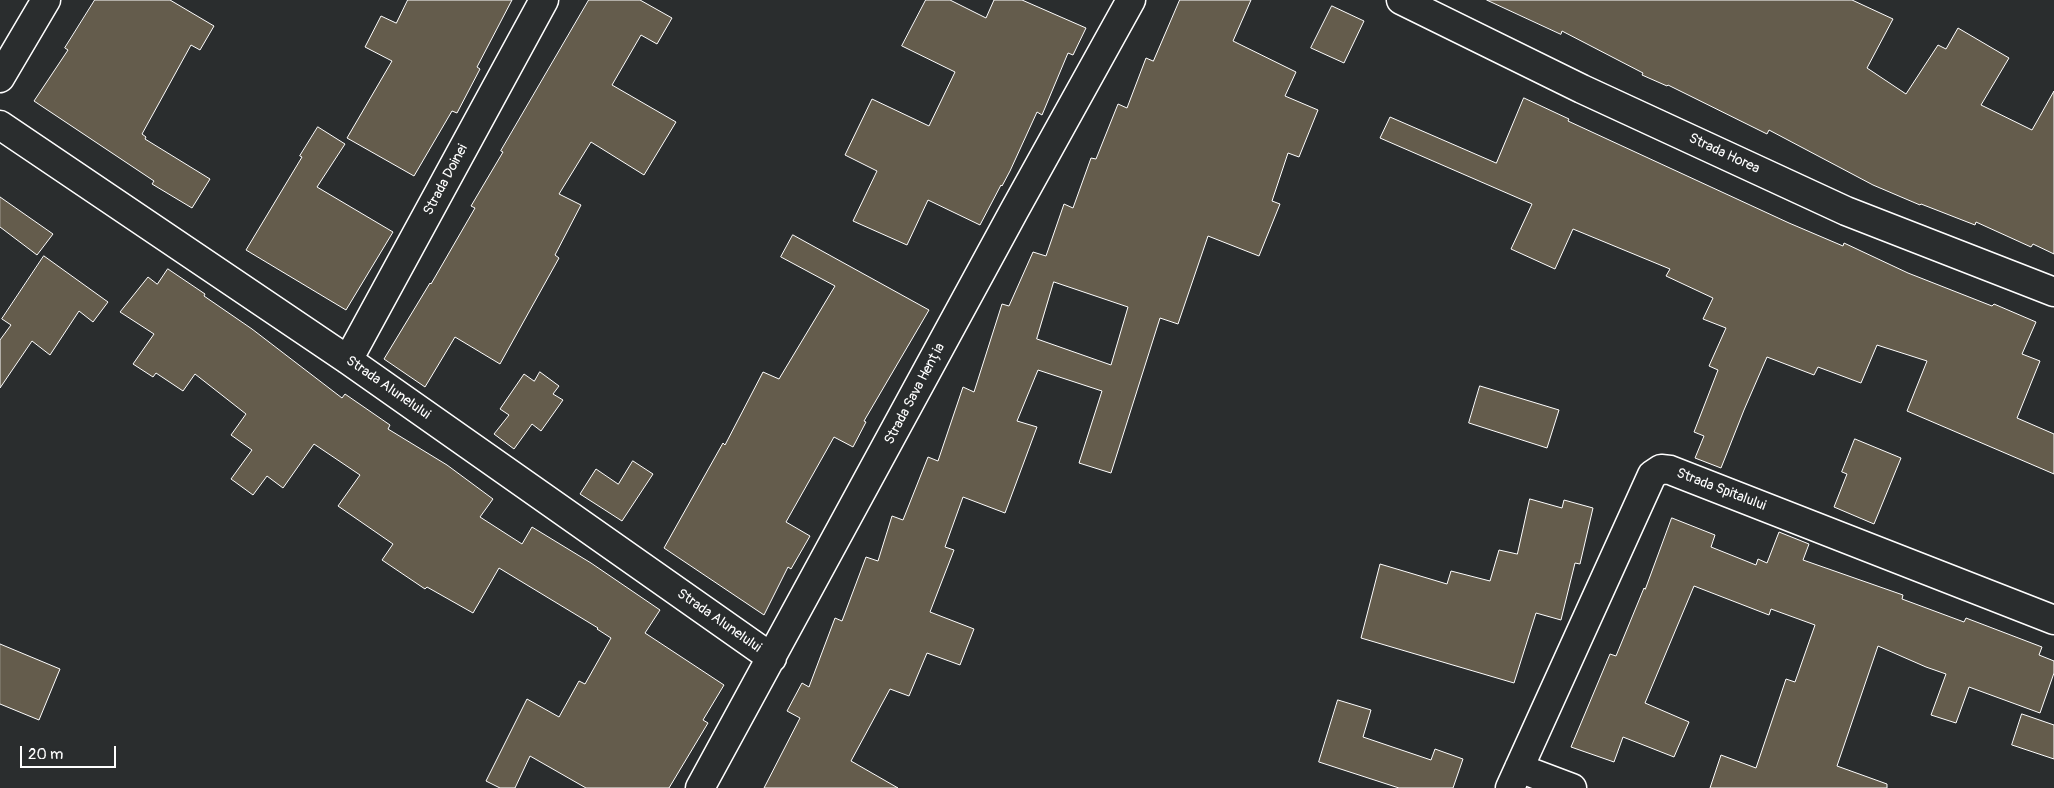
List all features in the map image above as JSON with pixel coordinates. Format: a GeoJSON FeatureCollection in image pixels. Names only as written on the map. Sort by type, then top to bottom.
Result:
{"type":"FeatureCollection","features":[{"type":"Feature","properties":{"kind":"street"},"geometry":{"type":"LineString","coordinates":[[0,78],[46,0]]}},
{"type":"Feature","properties":{"kind":"street","name":"Strada Doinei"},"geometry":{"type":"LineString","coordinates":[[348,360],[544,0]]}},
{"type":"Feature","properties":{"kind":"street","name":"Strada Sava Henția"},"geometry":{"type":"LineString","coordinates":[[700,788],[1131,0]]}},
{"type":"Feature","properties":{"kind":"street","name":"Strada Horea"},"geometry":{"type":"LineString","coordinates":[[1401,0],[1582,89],[1846,211],[2054,292]]}},
{"type":"Feature","properties":{"kind":"street","name":"Strada Alunelului"},"geometry":{"type":"LineString","coordinates":[[0,125],[348,360],[772,658]]}},
{"type":"Feature","properties":{"kind":"street","name":"Strada Spitalului"},"geometry":{"type":"LineString","coordinates":[[1514,778],[1652,475],[1660,469],[1670,470],[2054,620]]}},
{"type":"Feature","properties":{"kind":"street"},"geometry":{"type":"LineString","coordinates":[[1514,778],[1572,788]]}},
{"type":"Feature","properties":{"kind":"building"},"geometry":{"type":"Polygon","coordinates":[[[95,0],[170,0],[214,26],[200,50],[191,45],[142,134],[146,137],[145,139],[210,179],[192,208],[152,184],[154,181],[34,101],[68,50],[65,48],[95,0]]]}},
{"type":"Feature","properties":{"kind":"building"},"geometry":{"type":"Polygon","coordinates":[[[408,0],[512,0],[477,67],[480,69],[457,113],[452,111],[414,176],[347,138],[392,61],[365,47],[381,16],[396,23],[408,0]]]}},
{"type":"Feature","properties":{"kind":"building"},"geometry":{"type":"Polygon","coordinates":[[[589,0],[640,0],[672,18],[657,44],[641,35],[612,85],[676,122],[644,175],[591,142],[559,194],[581,205],[555,255],[559,258],[500,364],[455,337],[425,387],[384,359],[431,284],[475,208],[471,206],[503,152],[501,151],[589,0]]]}},
{"type":"Feature","properties":{"kind":"building"},"geometry":{"type":"Polygon","coordinates":[[[926,0],[950,0],[986,18],[994,0],[1022,0],[1086,28],[1073,55],[1068,53],[1042,115],[1037,112],[1010,171],[980,225],[928,200],[907,245],[853,221],[877,171],[845,155],[872,99],[929,126],[955,72],[902,46],[926,0]]]}},
{"type":"Feature","properties":{"kind":"building"},"geometry":{"type":"Polygon","coordinates":[[[1180,0],[1251,0],[1233,41],[1296,72],[1285,96],[1318,110],[1299,157],[1288,153],[1272,201],[1280,204],[1259,256],[1208,236],[1178,324],[1160,318],[1111,473],[1079,463],[1102,391],[1038,370],[1017,421],[1037,427],[1005,513],[963,497],[945,547],[954,550],[930,612],[974,629],[960,665],[927,653],[909,696],[890,689],[851,761],[898,788],[764,788],[800,718],[787,711],[802,683],[809,687],[835,618],[842,621],[866,557],[878,561],[892,516],[903,520],[928,457],[938,461],[963,387],[974,392],[1002,304],[1009,306],[1033,252],[1046,256],[1064,204],[1073,208],[1091,158],[1096,159],[1118,104],[1127,108],[1146,58],[1153,61],[1180,0]],[[1054,282],[1037,339],[1111,365],[1128,307],[1054,282]]]}},
{"type":"Feature","properties":{"kind":"building"},"geometry":{"type":"Polygon","coordinates":[[[1487,0],[1852,0],[1893,19],[1867,68],[1906,94],[1938,45],[1946,49],[1958,28],[2009,58],[1981,105],[2032,130],[2054,91],[2054,254],[2033,244],[2031,247],[1976,222],[1975,225],[1873,185],[1769,130],[1767,134],[1668,85],[1642,75],[1643,73],[1562,31],[1561,34],[1487,0]]]}},
{"type":"Feature","properties":{"kind":"building"},"geometry":{"type":"Polygon","coordinates":[[[1332,6],[1364,21],[1344,63],[1311,48],[1332,6]]]}},
{"type":"Feature","properties":{"kind":"building"},"geometry":{"type":"Polygon","coordinates":[[[1524,98],[1569,119],[1568,121],[1789,223],[1843,246],[1844,243],[1908,273],[1992,306],[1994,304],[2036,322],[2022,354],[2040,361],[2017,418],[2054,434],[2054,474],[1907,411],[1927,361],[1877,345],[1861,383],[1818,367],[1814,375],[1767,357],[1721,468],[1695,458],[1704,436],[1694,432],[1718,370],[1709,366],[1726,328],[1703,319],[1713,298],[1666,276],[1670,269],[1573,229],[1555,269],[1511,249],[1532,204],[1380,138],[1390,117],[1496,163],[1524,98]]]}},
{"type":"Feature","properties":{"kind":"building"},"geometry":{"type":"Polygon","coordinates":[[[318,127],[345,144],[317,187],[393,232],[346,310],[246,250],[318,127]]]}},
{"type":"Feature","properties":{"kind":"building"},"geometry":{"type":"Polygon","coordinates":[[[0,197],[53,234],[37,255],[0,227],[0,197]]]}},
{"type":"Feature","properties":{"kind":"building"},"geometry":{"type":"Polygon","coordinates":[[[793,235],[929,310],[864,421],[866,422],[853,447],[834,437],[786,522],[810,536],[791,569],[788,567],[764,615],[664,548],[723,443],[725,445],[763,372],[779,379],[835,286],[781,257],[793,235]]]}},
{"type":"Feature","properties":{"kind":"building"},"geometry":{"type":"Polygon","coordinates":[[[44,256],[108,302],[93,322],[79,311],[50,355],[32,341],[0,388],[0,340],[11,325],[2,319],[44,256]]]}},
{"type":"Feature","properties":{"kind":"building"},"geometry":{"type":"Polygon","coordinates":[[[168,269],[205,294],[204,296],[252,329],[342,398],[345,394],[390,425],[388,429],[447,465],[493,499],[480,517],[522,544],[532,527],[591,563],[660,610],[645,633],[724,685],[703,720],[708,723],[669,788],[586,788],[530,756],[515,788],[500,788],[486,781],[527,699],[559,717],[579,681],[585,684],[611,638],[598,628],[499,568],[473,613],[427,587],[425,589],[382,560],[393,544],[338,506],[360,475],[314,444],[283,488],[267,476],[253,495],[231,479],[252,450],[231,435],[246,414],[195,374],[183,391],[156,373],[153,377],[133,364],[154,334],[120,312],[148,277],[157,284],[168,269]]]}},
{"type":"Feature","properties":{"kind":"building"},"geometry":{"type":"Polygon","coordinates":[[[540,372],[559,386],[553,394],[563,400],[541,431],[532,424],[514,449],[494,434],[509,415],[500,409],[524,374],[534,381],[540,372]]]}},
{"type":"Feature","properties":{"kind":"building"},"geometry":{"type":"Polygon","coordinates":[[[1480,386],[1559,410],[1547,448],[1469,423],[1480,386]]]}},
{"type":"Feature","properties":{"kind":"building"},"geometry":{"type":"Polygon","coordinates":[[[1855,439],[1901,458],[1874,524],[1834,507],[1847,474],[1842,472],[1855,439]]]}},
{"type":"Feature","properties":{"kind":"building"},"geometry":{"type":"Polygon","coordinates":[[[633,461],[653,474],[622,521],[580,494],[596,469],[618,484],[633,461]]]}},
{"type":"Feature","properties":{"kind":"building"},"geometry":{"type":"Polygon","coordinates":[[[1530,499],[1562,508],[1564,500],[1593,508],[1580,564],[1575,563],[1561,620],[1536,613],[1514,683],[1361,638],[1380,564],[1447,584],[1451,571],[1490,581],[1499,550],[1517,554],[1530,499]]]}},
{"type":"Feature","properties":{"kind":"building"},"geometry":{"type":"Polygon","coordinates":[[[1672,518],[1715,535],[1711,547],[1756,565],[1758,559],[1767,563],[1779,532],[1809,544],[1803,560],[1903,595],[1902,599],[1964,622],[1966,618],[2042,647],[2039,655],[2054,661],[2054,673],[2040,713],[1969,687],[1956,723],[1931,715],[1946,674],[1878,646],[1837,766],[1887,784],[1887,788],[1710,788],[1721,755],[1756,768],[1786,679],[1795,682],[1815,625],[1771,609],[1769,615],[1694,586],[1645,703],[1689,722],[1674,757],[1623,737],[1614,762],[1571,747],[1610,654],[1616,656],[1645,589],[1672,518]]]}},
{"type":"Feature","properties":{"kind":"building"},"geometry":{"type":"Polygon","coordinates":[[[0,644],[60,669],[39,720],[0,704],[0,644]]]}},
{"type":"Feature","properties":{"kind":"building"},"geometry":{"type":"Polygon","coordinates":[[[1338,700],[1371,710],[1363,737],[1431,760],[1435,749],[1463,759],[1453,788],[1399,788],[1319,762],[1338,700]]]}},
{"type":"Feature","properties":{"kind":"building"},"geometry":{"type":"Polygon","coordinates":[[[2022,714],[2054,725],[2054,759],[2012,745],[2022,714]]]}}]}
